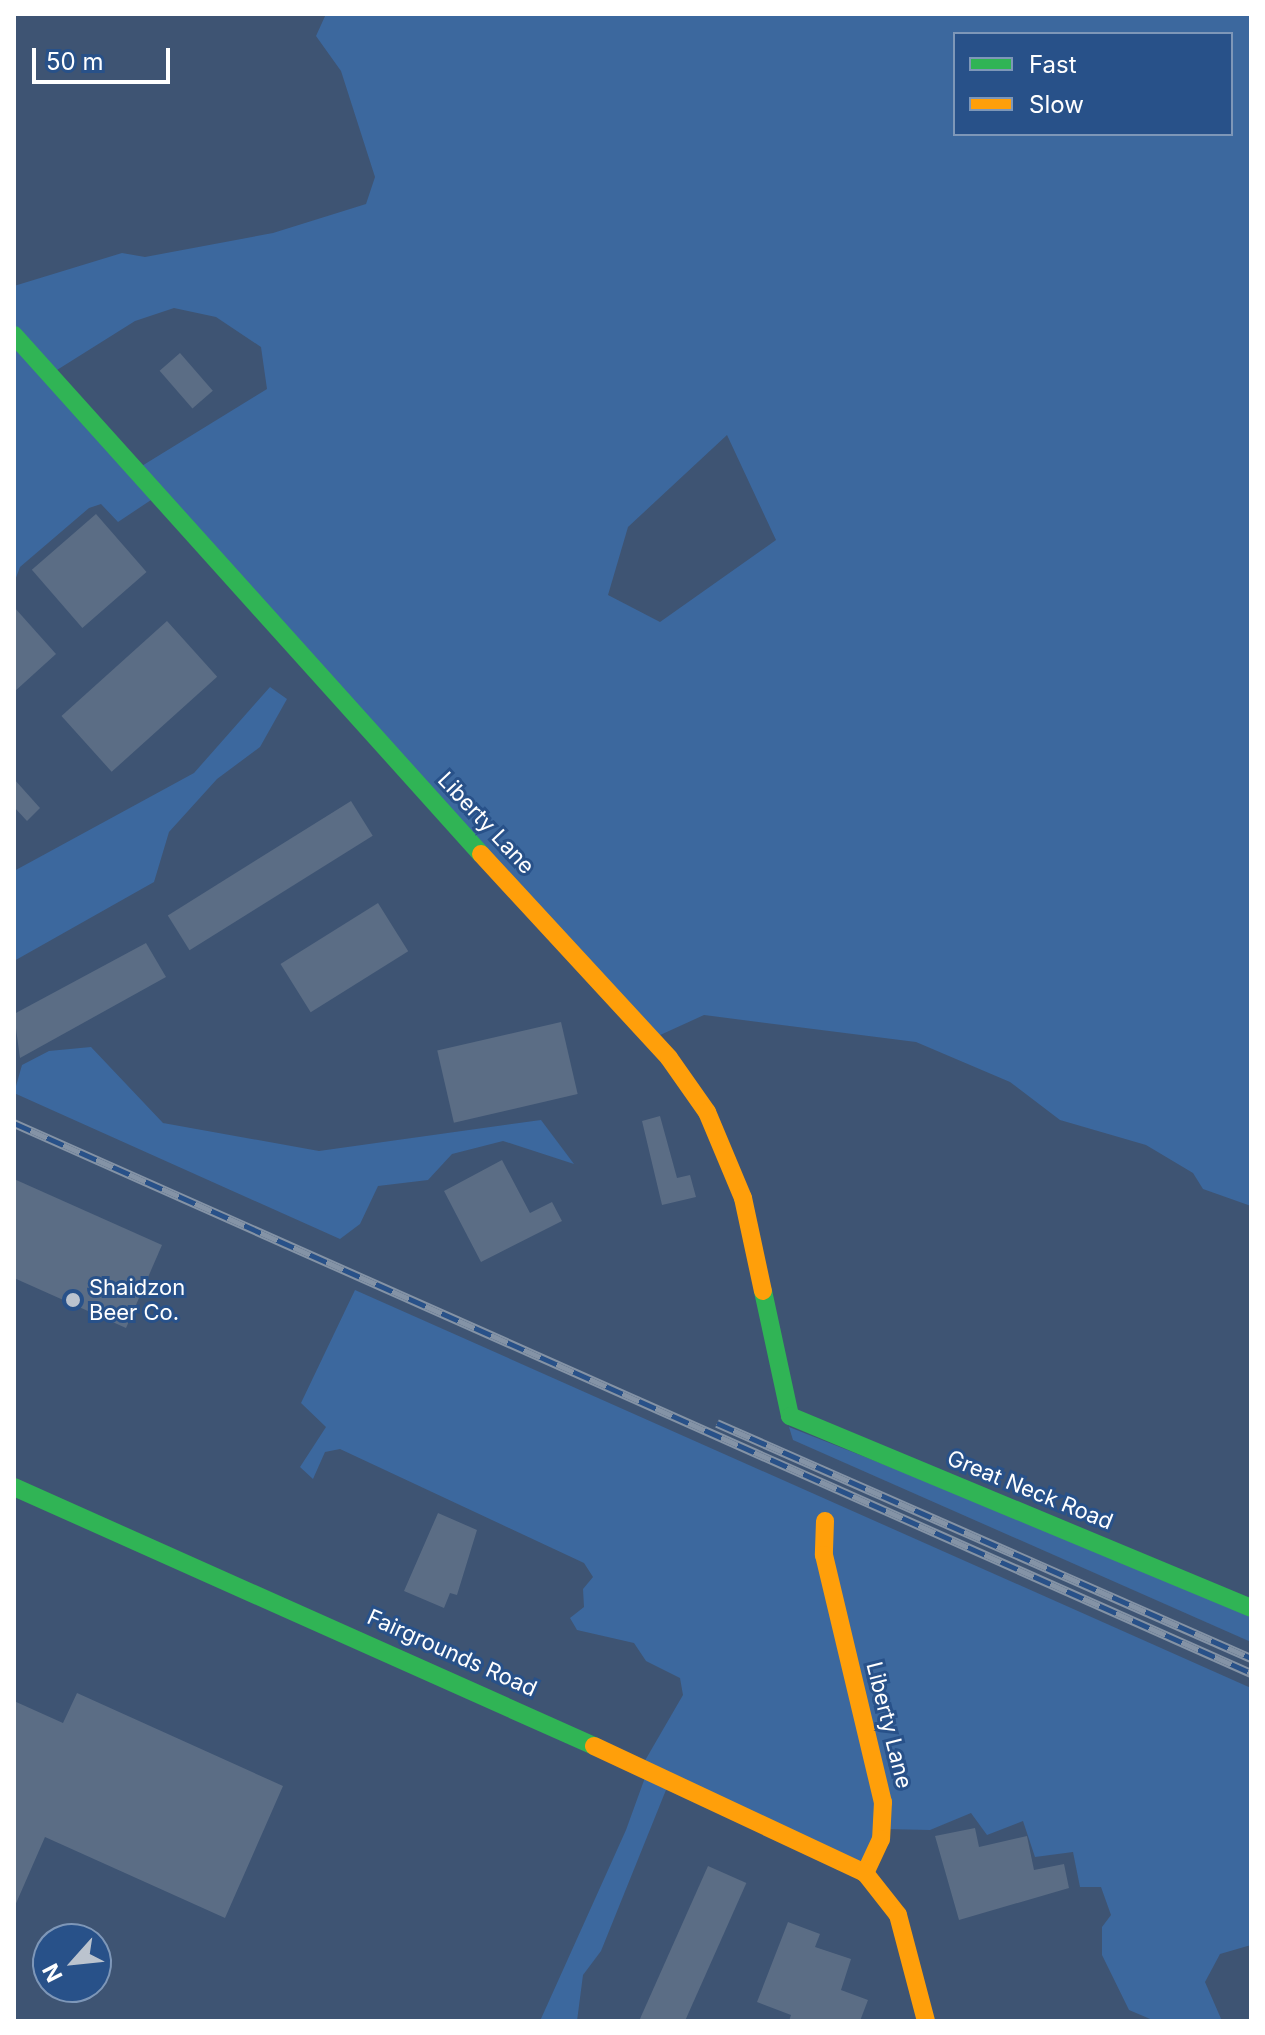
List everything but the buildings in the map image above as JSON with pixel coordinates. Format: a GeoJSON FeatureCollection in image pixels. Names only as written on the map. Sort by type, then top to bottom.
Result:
{"type":"FeatureCollection","features":[{"type":"Feature","properties":{"kind":"street","name":"Liberty Lane"},"geometry":{"type":"LineString","coordinates":[[14,335],[212,563],[669,1058],[707,1112],[743,1198],[790,1416]]}},
{"type":"Feature","properties":{"kind":"street","name":"Great Neck Road"},"geometry":{"type":"LineString","coordinates":[[790,1416],[1251,1608]]}},
{"type":"Feature","properties":{"kind":"street","name":"Fairgrounds Road"},"geometry":{"type":"LineString","coordinates":[[14,1487],[804,1835],[865,1873]]}},
{"type":"Feature","properties":{"kind":"street","name":"Liberty Lane"},"geometry":{"type":"LineString","coordinates":[[825,1521],[824,1555],[883,1802],[881,1839],[865,1873]]}},
{"type":"Feature","properties":{"kind":"street"},"geometry":{"type":"LineString","coordinates":[[865,1873],[898,1915],[926,2021]]}},
{"type":"Feature","properties":{"kind":"shaded area"},"geometry":{"type":"Polygon","coordinates":[[[326,14],[1251,14],[1251,1206],[1203,1189],[1193,1173],[1146,1145],[1060,1120],[1010,1082],[916,1042],[704,1015],[658,1036],[151,500],[118,522],[101,504],[89,508],[20,567],[14,583],[14,286],[122,253],[145,257],[273,233],[366,204],[375,177],[341,71],[316,36],[326,14]],[[174,308],[135,321],[49,375],[132,472],[267,389],[261,347],[216,317],[174,308]],[[727,435],[628,527],[608,595],[660,622],[776,540],[727,435]]]}},
{"type":"Feature","properties":{"kind":"shaded area"},"geometry":{"type":"Polygon","coordinates":[[[270,687],[287,699],[260,747],[217,779],[169,832],[154,882],[14,961],[14,871],[194,773],[270,687]]]}},
{"type":"Feature","properties":{"kind":"shaded area"},"geometry":{"type":"Polygon","coordinates":[[[91,1047],[163,1123],[319,1151],[541,1120],[574,1164],[503,1141],[452,1154],[428,1180],[378,1186],[360,1224],[340,1239],[14,1093],[22,1065],[49,1051],[91,1047]]]}},
{"type":"Feature","properties":{"kind":"shaded area"},"geometry":{"type":"Polygon","coordinates":[[[355,1290],[1251,1688],[1251,1945],[1220,1954],[1205,1982],[1222,2021],[1155,2021],[1129,2010],[1102,1955],[1102,1927],[1111,1915],[1101,1887],[1080,1887],[1073,1852],[1035,1857],[1023,1821],[987,1835],[971,1813],[930,1830],[884,1829],[869,1866],[670,1780],[601,1951],[583,1975],[577,2021],[540,2021],[626,1830],[647,1772],[643,1764],[683,1695],[680,1678],[646,1661],[634,1643],[577,1630],[570,1618],[584,1607],[583,1589],[593,1577],[584,1563],[340,1449],[325,1452],[313,1479],[300,1467],[326,1427],[301,1403],[355,1290]]]}},
{"type":"Feature","properties":{"kind":"shaded area"},"geometry":{"type":"Polygon","coordinates":[[[789,1427],[1251,1609],[1251,1642],[793,1440],[789,1427]]]}},
{"type":"Feature","properties":{"kind":"railway"},"geometry":{"type":"LineString","coordinates":[[14,1123],[1251,1673]]}},
{"type":"Feature","properties":{"kind":"railway"},"geometry":{"type":"LineString","coordinates":[[717,1423],[1251,1658]]}},
{"type":"Feature","properties":{"kind":"traffic: fast"},"geometry":{"type":"LineString","coordinates":[[14,335],[481,854]]}},
{"type":"Feature","properties":{"kind":"traffic: fast"},"geometry":{"type":"LineString","coordinates":[[763,1291],[790,1416],[1251,1608]]}},
{"type":"Feature","properties":{"kind":"traffic: fast"},"geometry":{"type":"LineString","coordinates":[[14,1487],[594,1746]]}},
{"type":"Feature","properties":{"kind":"traffic: slow"},"geometry":{"type":"LineString","coordinates":[[481,854],[669,1058],[707,1112],[743,1198],[763,1291]]}},
{"type":"Feature","properties":{"kind":"traffic: slow"},"geometry":{"type":"LineString","coordinates":[[825,1521],[824,1555],[883,1802],[881,1839],[865,1873]]}},
{"type":"Feature","properties":{"kind":"traffic: slow"},"geometry":{"type":"LineString","coordinates":[[594,1746],[865,1873],[898,1915],[926,2021]]}},
{"type":"Feature","properties":{"kind":"place","name":"Shaidzon Beer Co."},"geometry":{"type":"Point","coordinates":[73,1300]}}]}
